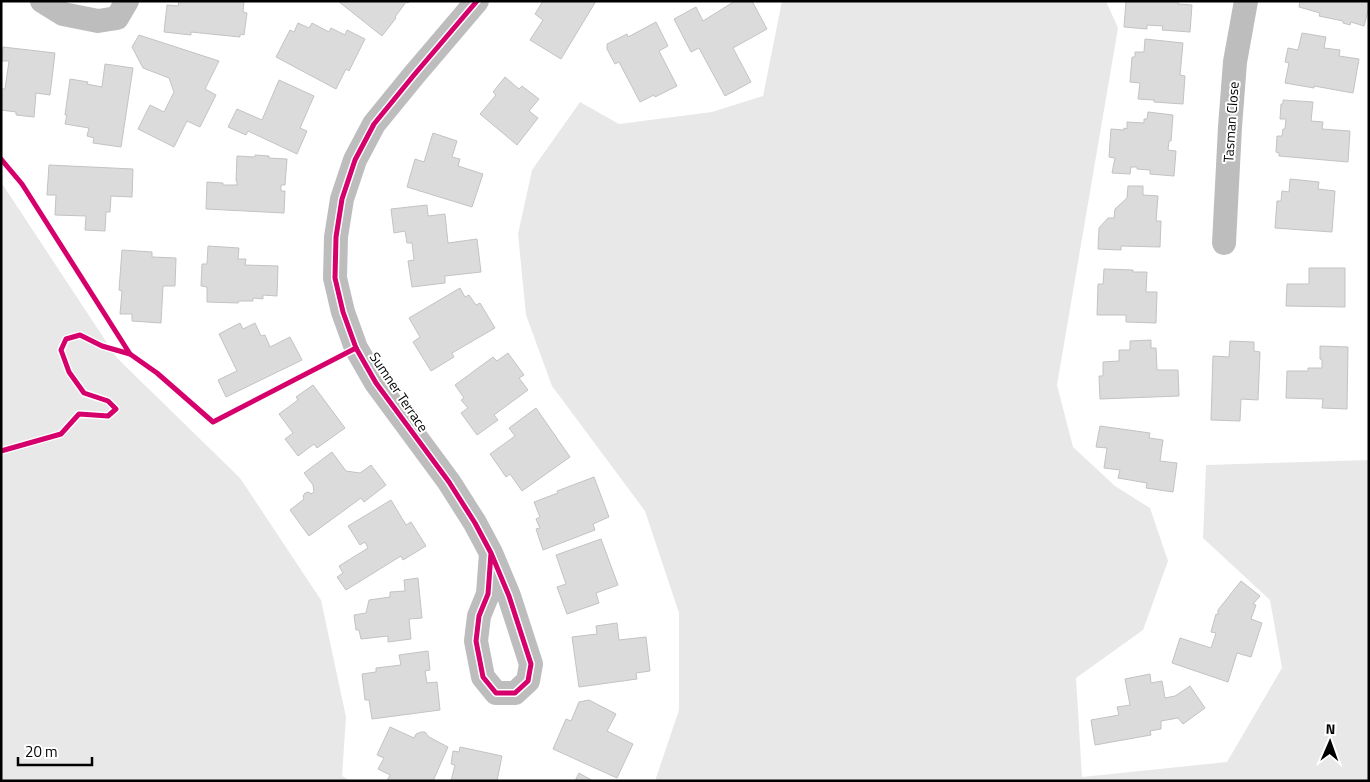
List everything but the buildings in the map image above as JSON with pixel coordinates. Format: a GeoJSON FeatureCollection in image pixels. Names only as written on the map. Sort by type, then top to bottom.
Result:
{"type":"FeatureCollection","features":[{"type":"Feature","properties":{"kind":"street"},"geometry":{"type":"LineString","coordinates":[[42,1],[63,14],[98,21],[117,18],[126,1]]}},
{"type":"Feature","properties":{"kind":"street","name":"Sumner Terrace"},"geometry":{"type":"LineString","coordinates":[[477,1],[374,124],[355,160],[342,199],[336,237],[335,278],[343,312],[356,348],[376,383],[448,482],[475,523],[491,553],[509,596],[531,664],[528,681],[515,693],[496,693],[483,677],[476,641],[480,616],[488,594],[491,553]]}},
{"type":"Feature","properties":{"kind":"street","name":"Tasman Close"},"geometry":{"type":"LineString","coordinates":[[1224,243],[1235,62],[1246,1]]}},
{"type":"Feature","properties":{"kind":"shaded area"},"geometry":{"type":"Polygon","coordinates":[[[782,1],[1106,1],[1118,28],[1057,385],[1073,447],[1115,486],[1150,508],[1168,561],[1143,630],[1076,678],[1082,777],[1227,762],[1282,668],[1270,600],[1203,538],[1206,465],[1369,460],[1369,781],[655,781],[679,710],[679,613],[645,511],[552,386],[526,315],[518,234],[532,170],[580,102],[619,124],[712,112],[763,96],[782,1]]]}},
{"type":"Feature","properties":{"kind":"shaded area"},"geometry":{"type":"Polygon","coordinates":[[[1,182],[117,358],[240,478],[321,600],[346,717],[342,776],[351,781],[1,781],[1,182]]]}},
{"type":"Feature","properties":{"kind":"cycle path"},"geometry":{"type":"LineString","coordinates":[[477,1],[374,124],[355,160],[342,199],[336,237],[335,278],[343,312],[356,348],[376,383],[449,482],[475,523],[491,553],[509,596],[531,664],[528,681],[515,693],[496,693],[483,677],[476,641],[479,616],[488,594],[491,553]]}},
{"type":"Feature","properties":{"kind":"cycle path"},"geometry":{"type":"LineString","coordinates":[[1,159],[22,184],[130,354],[102,346],[80,335],[66,339],[61,350],[69,372],[84,393],[108,401],[116,409],[108,416],[79,414],[61,434],[1,451]]}},
{"type":"Feature","properties":{"kind":"cycle path"},"geometry":{"type":"LineString","coordinates":[[130,354],[157,373],[213,422],[356,348]]}}]}
